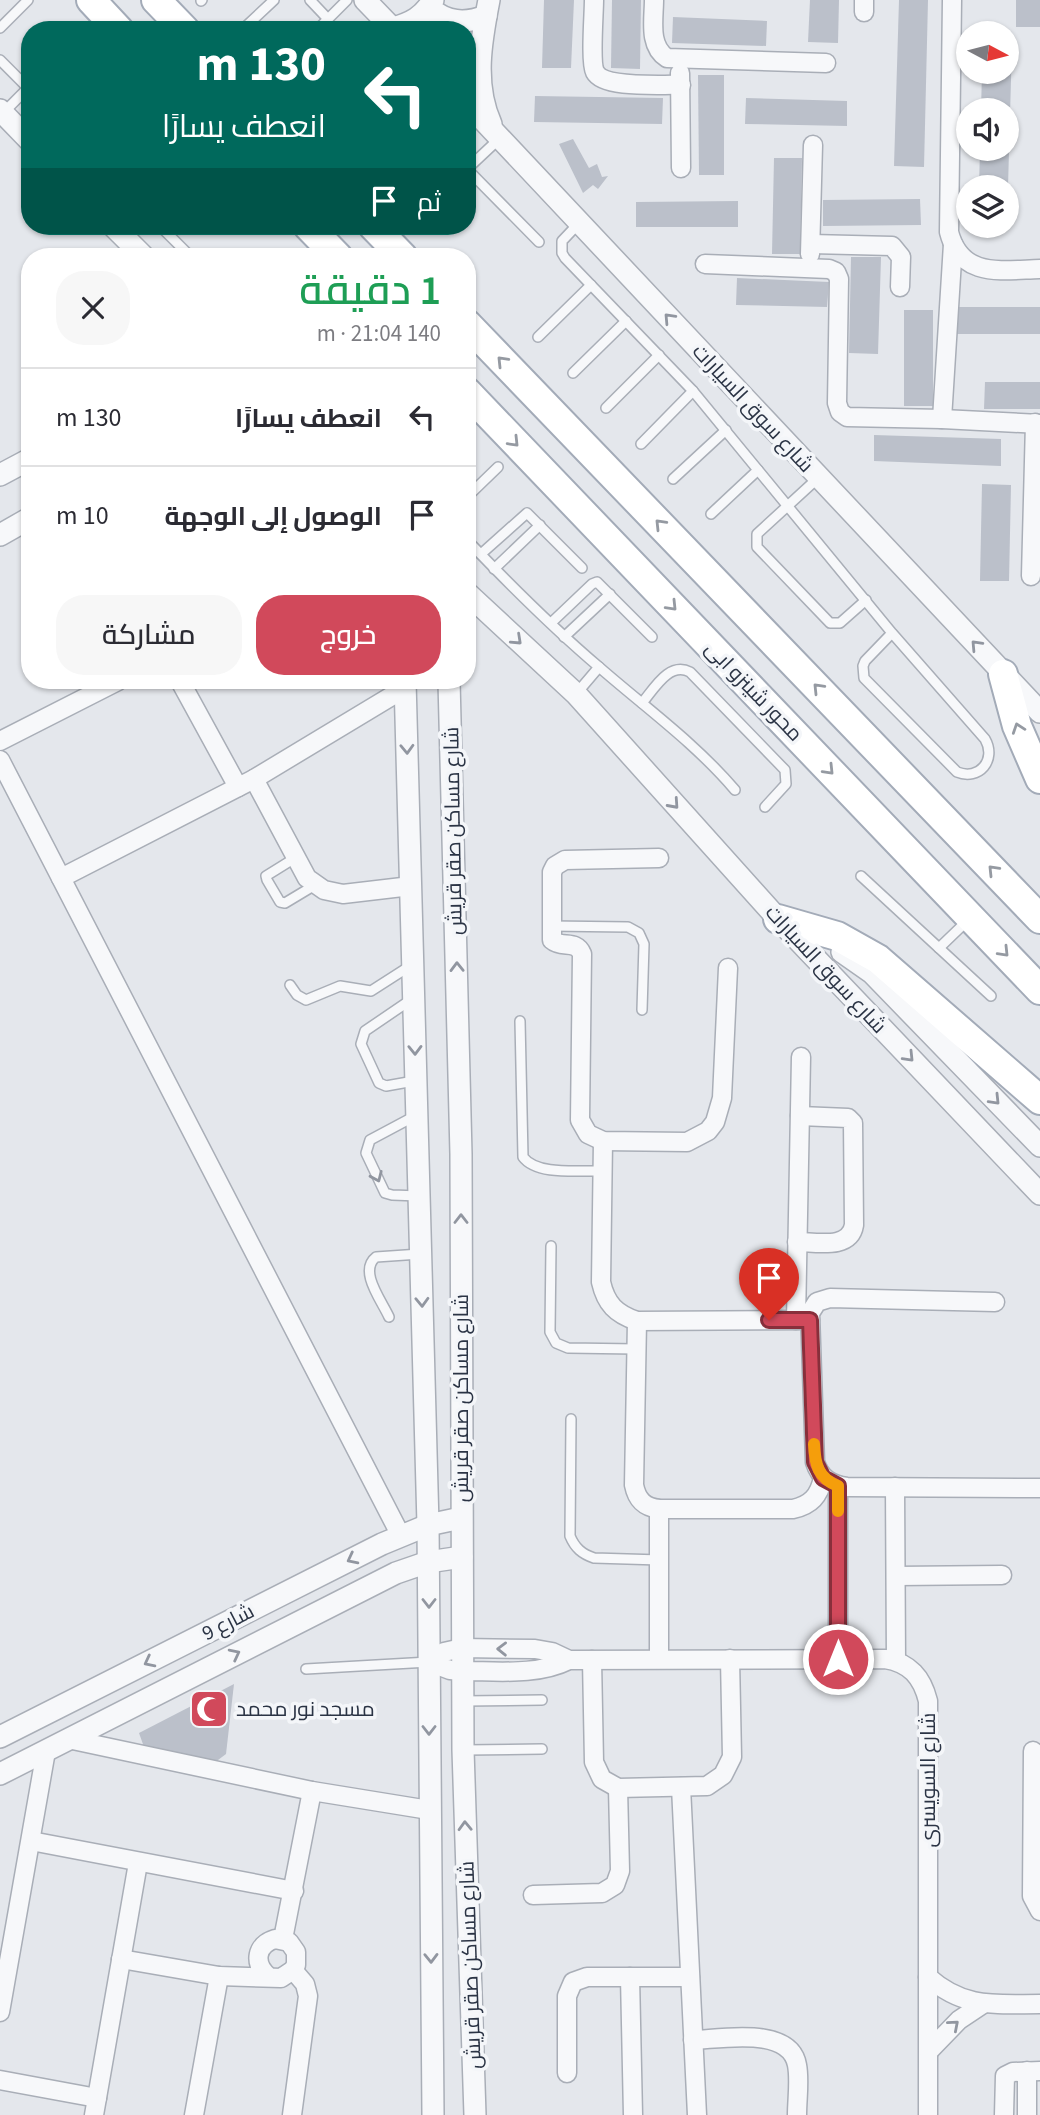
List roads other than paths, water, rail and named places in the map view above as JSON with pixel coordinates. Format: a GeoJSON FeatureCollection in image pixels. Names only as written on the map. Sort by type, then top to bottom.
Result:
{"type":"FeatureCollection","features":[{"type":"Feature","properties":{"kind":"main road"},"geometry":{"type":"LineString","coordinates":[[91,0],[111,21]]}},
{"type":"Feature","properties":{"kind":"main road"},"geometry":{"type":"LineString","coordinates":[[156,0],[176,21]]}},
{"type":"Feature","properties":{"kind":"main road"},"geometry":{"type":"LineString","coordinates":[[316,235],[329,248]]}},
{"type":"Feature","properties":{"kind":"main road"},"geometry":{"type":"LineString","coordinates":[[382,235],[394,248]]}},
{"type":"Feature","properties":{"kind":"main road"},"geometry":{"type":"LineString","coordinates":[[476,333],[1040,919]]}},
{"type":"Feature","properties":{"kind":"main road","name":"محور شينزو ابى"},"geometry":{"type":"LineString","coordinates":[[476,401],[1040,990]]}},
{"type":"Feature","properties":{"kind":"main road"},"geometry":{"type":"LineString","coordinates":[[1003,674],[1017,726],[1040,779]]}},
{"type":"Feature","properties":{"kind":"main road"},"geometry":{"type":"LineString","coordinates":[[786,928],[837,936],[878,959],[1040,1100]]}},
{"type":"Feature","properties":{"kind":"street"},"geometry":{"type":"LineString","coordinates":[[365,0],[385,21]]}},
{"type":"Feature","properties":{"kind":"street"},"geometry":{"type":"LineString","coordinates":[[594,0],[593,66],[600,78],[612,82],[681,85]]}},
{"type":"Feature","properties":{"kind":"street"},"geometry":{"type":"LineString","coordinates":[[654,0],[656,48],[667,58],[826,63]]}},
{"type":"Feature","properties":{"kind":"street"},"geometry":{"type":"LineString","coordinates":[[952,0],[949,232],[959,255],[969,263],[981,268],[1040,270]]}},
{"type":"Feature","properties":{"kind":"street"},"geometry":{"type":"LineString","coordinates":[[414,21],[431,4],[435,13],[458,21]]}},
{"type":"Feature","properties":{"kind":"street"},"geometry":{"type":"LineString","coordinates":[[465,21],[488,8]]}},
{"type":"Feature","properties":{"kind":"street"},"geometry":{"type":"LineString","coordinates":[[488,8],[481,51],[481,93],[485,111],[497,133]]}},
{"type":"Feature","properties":{"kind":"street"},"geometry":{"type":"LineString","coordinates":[[680,59],[681,168]]}},
{"type":"Feature","properties":{"kind":"street"},"geometry":{"type":"LineString","coordinates":[[1,112],[21,132]]}},
{"type":"Feature","properties":{"kind":"street","name":"شارع سوق السيارات"},"geometry":{"type":"LineString","coordinates":[[476,113],[1040,712]]}},
{"type":"Feature","properties":{"kind":"street"},"geometry":{"type":"LineString","coordinates":[[810,268],[813,145]]}},
{"type":"Feature","properties":{"kind":"street"},"geometry":{"type":"LineString","coordinates":[[122,235],[135,248]]}},
{"type":"Feature","properties":{"kind":"street"},"geometry":{"type":"LineString","coordinates":[[811,244],[892,246],[901,257],[901,287]]}},
{"type":"Feature","properties":{"kind":"street"},"geometry":{"type":"LineString","coordinates":[[942,418],[953,244]]}},
{"type":"Feature","properties":{"kind":"street"},"geometry":{"type":"LineString","coordinates":[[705,264],[832,270],[839,279],[837,403],[840,412],[852,419],[942,418],[1037,424],[1031,576]]}},
{"type":"Feature","properties":{"kind":"street"},"geometry":{"type":"LineString","coordinates":[[0,475],[21,464]]}},
{"type":"Feature","properties":{"kind":"street"},"geometry":{"type":"LineString","coordinates":[[0,534],[21,523]]}},
{"type":"Feature","properties":{"kind":"street","name":"شارع سوق السيارات"},"geometry":{"type":"LineString","coordinates":[[476,601],[576,694],[786,928],[1040,1194]]}},
{"type":"Feature","properties":{"kind":"street"},"geometry":{"type":"LineString","coordinates":[[0,741],[102,689]]}},
{"type":"Feature","properties":{"kind":"street"},"geometry":{"type":"LineString","coordinates":[[185,689],[307,878],[324,890],[344,894],[411,886]]}},
{"type":"Feature","properties":{"kind":"street"},"geometry":{"type":"LineString","coordinates":[[61,878],[246,783],[399,689]]}},
{"type":"Feature","properties":{"kind":"street","name":"شارع مساكن صقر قريش"},"geometry":{"type":"LineString","coordinates":[[405,689],[428,1525],[433,2115]]}},
{"type":"Feature","properties":{"kind":"street","name":"شارع مساكن صقر قريش"},"geometry":{"type":"LineString","coordinates":[[449,689],[461,1154],[462,1701],[475,2115]]}},
{"type":"Feature","properties":{"kind":"street"},"geometry":{"type":"LineString","coordinates":[[0,760],[401,1536]]}},
{"type":"Feature","properties":{"kind":"street"},"geometry":{"type":"LineString","coordinates":[[659,858],[565,860],[555,866],[551,878],[551,936],[554,943],[574,945],[582,954],[580,1120],[588,1134],[603,1140],[687,1142],[708,1131],[715,1122],[722,1098],[728,968]]}},
{"type":"Feature","properties":{"kind":"street"},"geometry":{"type":"LineString","coordinates":[[786,928],[838,950],[872,973],[1040,1146]]}},
{"type":"Feature","properties":{"kind":"street"},"geometry":{"type":"LineString","coordinates":[[801,1057],[797,1242],[815,1462],[831,1482],[838,1659]]}},
{"type":"Feature","properties":{"kind":"street"},"geometry":{"type":"LineString","coordinates":[[797,1242],[841,1241],[850,1235],[854,1225],[853,1123],[848,1118],[800,1116]]}},
{"type":"Feature","properties":{"kind":"street"},"geometry":{"type":"LineString","coordinates":[[603,1140],[601,1282],[604,1296],[612,1308],[623,1317],[637,1321],[803,1320]]}},
{"type":"Feature","properties":{"kind":"street"},"geometry":{"type":"LineString","coordinates":[[803,1320],[823,1299],[995,1302]]}},
{"type":"Feature","properties":{"kind":"street"},"geometry":{"type":"LineString","coordinates":[[637,1321],[634,1485],[636,1495],[650,1508],[793,1509],[805,1506],[831,1482],[895,1487],[1040,1488]]}},
{"type":"Feature","properties":{"kind":"street"},"geometry":{"type":"LineString","coordinates":[[429,1662],[444,1652],[462,1648],[535,1649],[569,1660],[896,1661],[895,1487]]}},
{"type":"Feature","properties":{"kind":"street"},"geometry":{"type":"LineString","coordinates":[[659,1509],[659,1659]]}},
{"type":"Feature","properties":{"kind":"street","name":"شارع 9"},"geometry":{"type":"LineString","coordinates":[[0,1737],[401,1536],[428,1525],[461,1518]]}},
{"type":"Feature","properties":{"kind":"street","name":"شارع 9"},"geometry":{"type":"LineString","coordinates":[[0,1774],[396,1573],[428,1562],[462,1556]]}},
{"type":"Feature","properties":{"kind":"street"},"geometry":{"type":"LineString","coordinates":[[895,1576],[1002,1575]]}},
{"type":"Feature","properties":{"kind":"street"},"geometry":{"type":"LineString","coordinates":[[592,1660],[594,1762],[602,1779],[618,1788],[707,1786],[723,1775],[732,1757],[730,1659]]}},
{"type":"Feature","properties":{"kind":"street"},"geometry":{"type":"LineString","coordinates":[[429,1662],[450,1670],[462,1671],[537,1670],[569,1660]]}},
{"type":"Feature","properties":{"kind":"street","name":"شارع السويسرى"},"geometry":{"type":"LineString","coordinates":[[896,1661],[918,1676],[928,1701],[928,2115]]}},
{"type":"Feature","properties":{"kind":"street"},"geometry":{"type":"LineString","coordinates":[[68,1739],[312,1791],[429,1810]]}},
{"type":"Feature","properties":{"kind":"street"},"geometry":{"type":"LineString","coordinates":[[0,2012],[46,1751]]}},
{"type":"Feature","properties":{"kind":"street"},"geometry":{"type":"LineString","coordinates":[[1033,1751],[1032,1896],[1040,1911]]}},
{"type":"Feature","properties":{"kind":"street"},"geometry":{"type":"LineString","coordinates":[[681,1787],[697,2115]]}},
{"type":"Feature","properties":{"kind":"street"},"geometry":{"type":"LineString","coordinates":[[533,1895],[602,1893],[615,1885],[620,1871],[618,1788]]}},
{"type":"Feature","properties":{"kind":"street"},"geometry":{"type":"LineString","coordinates":[[283,1939],[312,1791]]}},
{"type":"Feature","properties":{"kind":"street"},"geometry":{"type":"LineString","coordinates":[[31,1841],[294,1891]]}},
{"type":"Feature","properties":{"kind":"street"},"geometry":{"type":"LineString","coordinates":[[0,2080],[96,2106],[138,1863]]}},
{"type":"Feature","properties":{"kind":"street"},"geometry":{"type":"LineString","coordinates":[[121,1959],[219,1976],[281,1978],[293,1970],[297,1958],[289,1942],[275,1939],[261,1947],[258,1963],[268,1976]]}},
{"type":"Feature","properties":{"kind":"street"},"geometry":{"type":"LineString","coordinates":[[292,2115],[308,1996],[305,1984],[293,1970]]}},
{"type":"Feature","properties":{"kind":"street"},"geometry":{"type":"LineString","coordinates":[[194,2115],[219,1976]]}},
{"type":"Feature","properties":{"kind":"street"},"geometry":{"type":"LineString","coordinates":[[567,2073],[569,1988],[573,1982],[587,1977],[690,1977]]}},
{"type":"Feature","properties":{"kind":"street"},"geometry":{"type":"LineString","coordinates":[[630,1977],[633,2115]]}},
{"type":"Feature","properties":{"kind":"street"},"geometry":{"type":"LineString","coordinates":[[928,1977],[948,1992],[983,2004],[1040,2004]]}},
{"type":"Feature","properties":{"kind":"street"},"geometry":{"type":"LineString","coordinates":[[929,2051],[954,2025],[983,2004]]}},
{"type":"Feature","properties":{"kind":"street"},"geometry":{"type":"LineString","coordinates":[[694,2040],[762,2038],[774,2039],[784,2045],[797,2064],[797,2115]]}},
{"type":"Feature","properties":{"kind":"street"},"geometry":{"type":"LineString","coordinates":[[1004,2115],[1005,2076],[1010,2072],[1033,2071],[1027,2115]]}},
{"type":"Feature","properties":{"kind":"lane"},"geometry":{"type":"LineString","coordinates":[[0,28],[28,0]]}},
{"type":"Feature","properties":{"kind":"lane"},"geometry":{"type":"LineString","coordinates":[[252,21],[274,0]]}},
{"type":"Feature","properties":{"kind":"lane"},"geometry":{"type":"LineString","coordinates":[[310,0],[328,19],[347,0]]}},
{"type":"Feature","properties":{"kind":"lane"},"geometry":{"type":"LineString","coordinates":[[0,60],[21,81]]}},
{"type":"Feature","properties":{"kind":"lane"},"geometry":{"type":"LineString","coordinates":[[1,112],[21,96]]}},
{"type":"Feature","properties":{"kind":"lane"},"geometry":{"type":"LineString","coordinates":[[476,158],[497,133]]}},
{"type":"Feature","properties":{"kind":"lane"},"geometry":{"type":"LineString","coordinates":[[476,178],[539,242]]}},
{"type":"Feature","properties":{"kind":"lane"},"geometry":{"type":"LineString","coordinates":[[580,222],[562,241],[562,253],[693,391],[892,633],[985,739],[989,758],[982,769],[970,775],[963,775],[951,768],[864,678],[862,672],[865,661],[892,633]]}},
{"type":"Feature","properties":{"kind":"lane"},"geometry":{"type":"LineString","coordinates":[[169,235],[182,248]]}},
{"type":"Feature","properties":{"kind":"lane"},"geometry":{"type":"LineString","coordinates":[[538,337],[591,285]]}},
{"type":"Feature","properties":{"kind":"lane"},"geometry":{"type":"LineString","coordinates":[[573,373],[626,321]]}},
{"type":"Feature","properties":{"kind":"lane"},"geometry":{"type":"LineString","coordinates":[[606,408],[659,355]]}},
{"type":"Feature","properties":{"kind":"lane"},"geometry":{"type":"LineString","coordinates":[[641,444],[693,391]]}},
{"type":"Feature","properties":{"kind":"lane"},"geometry":{"type":"LineString","coordinates":[[674,479],[726,430]]}},
{"type":"Feature","properties":{"kind":"lane"},"geometry":{"type":"LineString","coordinates":[[476,488],[498,467]]}},
{"type":"Feature","properties":{"kind":"lane"},"geometry":{"type":"LineString","coordinates":[[711,514],[758,470]]}},
{"type":"Feature","properties":{"kind":"lane"},"geometry":{"type":"LineString","coordinates":[[818,478],[757,534],[755,542],[760,551],[830,623],[840,623],[866,600]]}},
{"type":"Feature","properties":{"kind":"lane"},"geometry":{"type":"LineString","coordinates":[[481,554],[524,514],[530,514],[582,568]]}},
{"type":"Feature","properties":{"kind":"lane"},"geometry":{"type":"LineString","coordinates":[[494,569],[540,525]]}},
{"type":"Feature","properties":{"kind":"lane"},"geometry":{"type":"LineString","coordinates":[[476,549],[564,637],[704,755],[735,790]]}},
{"type":"Feature","properties":{"kind":"lane"},"geometry":{"type":"LineString","coordinates":[[551,623],[595,583],[600,583],[652,637]]}},
{"type":"Feature","properties":{"kind":"lane"},"geometry":{"type":"LineString","coordinates":[[564,637],[610,594]]}},
{"type":"Feature","properties":{"kind":"lane"},"geometry":{"type":"LineString","coordinates":[[576,694],[599,667]]}},
{"type":"Feature","properties":{"kind":"lane"},"geometry":{"type":"LineString","coordinates":[[642,703],[673,670],[690,672],[785,770],[786,784],[765,807]]}},
{"type":"Feature","properties":{"kind":"lane"},"geometry":{"type":"LineString","coordinates":[[295,858],[267,876],[280,902],[285,903],[316,885]]}},
{"type":"Feature","properties":{"kind":"lane"},"geometry":{"type":"LineString","coordinates":[[861,876],[991,996]]}},
{"type":"Feature","properties":{"kind":"lane"},"geometry":{"type":"LineString","coordinates":[[939,948],[971,918]]}},
{"type":"Feature","properties":{"kind":"lane"},"geometry":{"type":"LineString","coordinates":[[550,926],[628,928],[639,933],[645,944],[642,1010]]}},
{"type":"Feature","properties":{"kind":"lane"},"geometry":{"type":"LineString","coordinates":[[290,985],[297,995],[306,1000],[340,986],[371,991],[413,964]]}},
{"type":"Feature","properties":{"kind":"lane"},"geometry":{"type":"LineString","coordinates":[[414,998],[365,1031],[361,1044],[379,1083],[386,1086],[416,1081]]}},
{"type":"Feature","properties":{"kind":"lane"},"geometry":{"type":"LineString","coordinates":[[520,1021],[523,1157],[527,1163],[541,1169],[603,1171]]}},
{"type":"Feature","properties":{"kind":"lane"},"geometry":{"type":"LineString","coordinates":[[417,1115],[370,1140],[366,1153],[385,1192],[392,1195],[419,1196]]}},
{"type":"Feature","properties":{"kind":"lane"},"geometry":{"type":"LineString","coordinates":[[551,1246],[550,1332],[556,1343],[568,1348],[636,1349]]}},
{"type":"Feature","properties":{"kind":"lane"},"geometry":{"type":"LineString","coordinates":[[389,1317],[368,1273],[369,1264],[376,1257],[420,1254]]}},
{"type":"Feature","properties":{"kind":"lane"},"geometry":{"type":"LineString","coordinates":[[571,1419],[570,1536],[573,1544],[594,1558],[660,1560]]}},
{"type":"Feature","properties":{"kind":"lane"},"geometry":{"type":"LineString","coordinates":[[306,1669],[429,1662]]}},
{"type":"Feature","properties":{"kind":"lane"},"geometry":{"type":"LineString","coordinates":[[462,1701],[542,1700]]}},
{"type":"Feature","properties":{"kind":"lane"},"geometry":{"type":"LineString","coordinates":[[463,1751],[542,1749]]}},
{"type":"Feature","properties":{"kind":"place","name":"مسجد نور محمد"},"geometry":{"type":"Point","coordinates":[209,1709]}}]}
